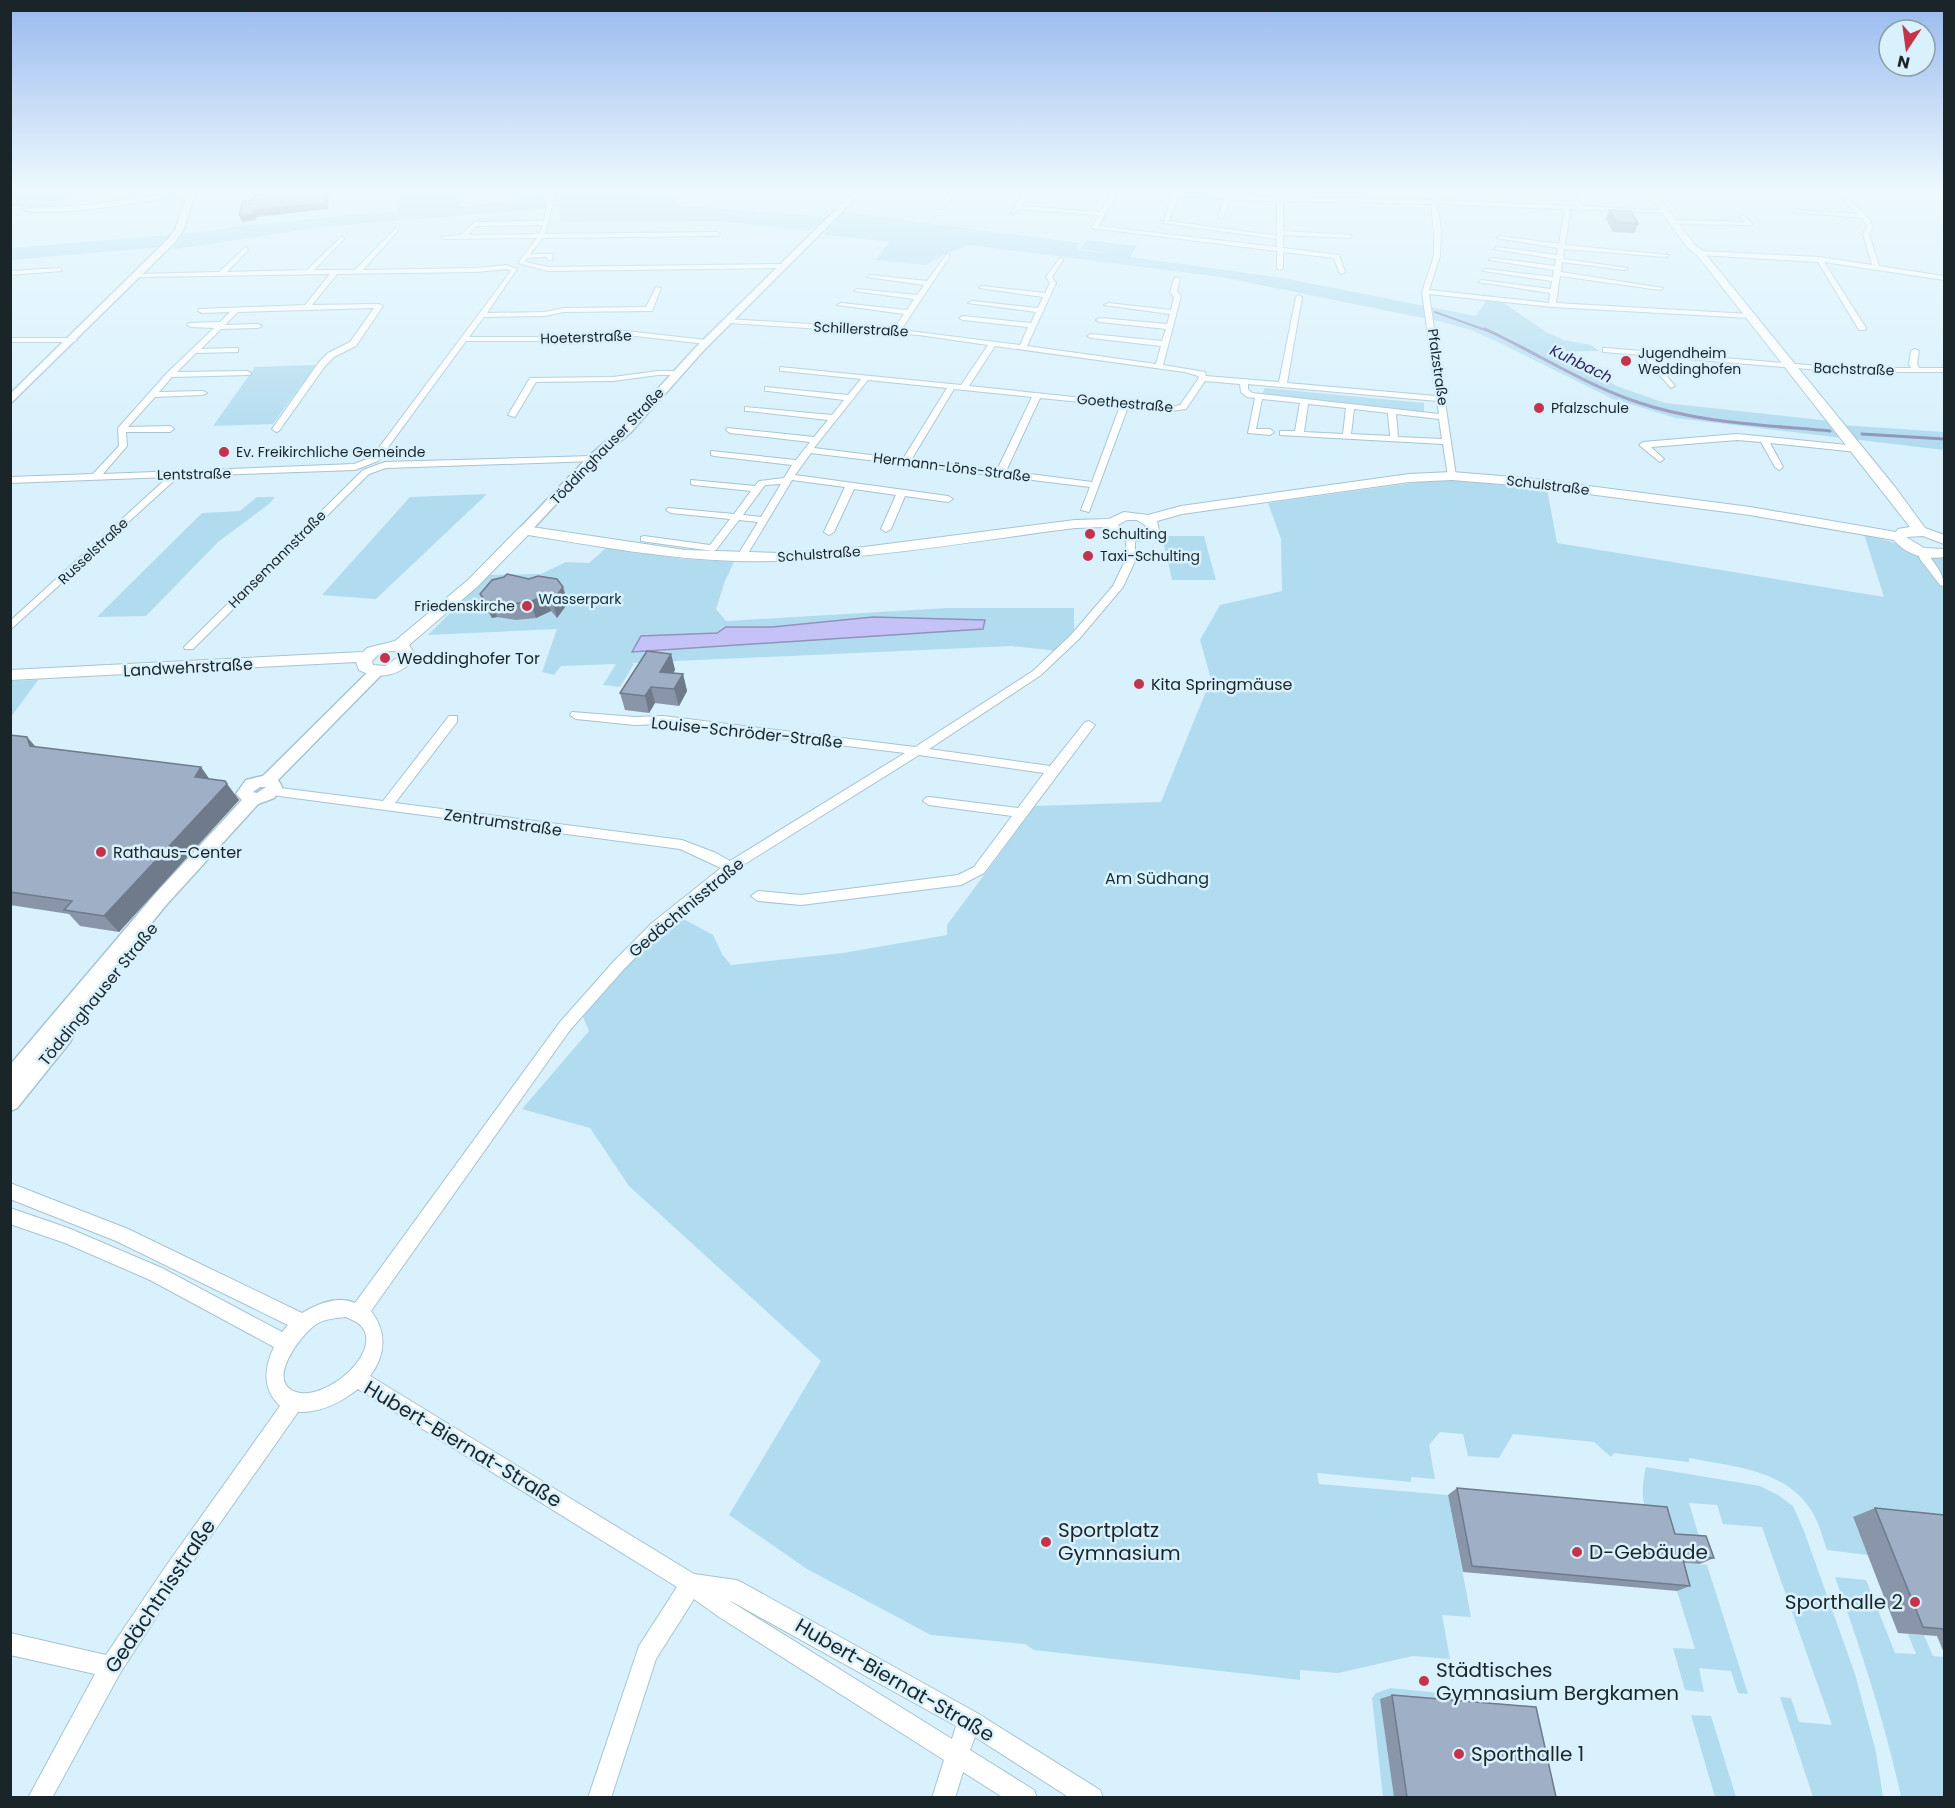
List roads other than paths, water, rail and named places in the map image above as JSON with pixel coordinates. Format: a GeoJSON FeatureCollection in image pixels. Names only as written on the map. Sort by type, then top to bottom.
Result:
{"type":"FeatureCollection","features":[{"type":"Feature","properties":{"kind":"main road"},"geometry":{"type":"LineString","coordinates":[[1717,274],[1920,531]]}},
{"type":"Feature","properties":{"kind":"main road","name":"Schulstraße"},"geometry":{"type":"LineString","coordinates":[[525,530],[661,552],[741,558],[836,554],[1075,524],[1112,523],[1119,518],[1130,516],[1149,523],[1196,509],[1408,478],[1452,476],[1527,482],[1750,511],[1899,537]]}},
{"type":"Feature","properties":{"kind":"main road"},"geometry":{"type":"LineString","coordinates":[[1112,523],[1113,531],[1130,537]]}},
{"type":"Feature","properties":{"kind":"main road","name":"Schulstraße"},"geometry":{"type":"LineString","coordinates":[[1130,537],[1149,534],[1149,523]]}},
{"type":"Feature","properties":{"kind":"main road","name":"Töddinghauser Straße"},"geometry":{"type":"LineString","coordinates":[[399,646],[473,583],[525,530]]}},
{"type":"Feature","properties":{"kind":"main road"},"geometry":{"type":"LineString","coordinates":[[1944,540],[1920,531],[1907,531],[1899,537],[1904,544],[1923,552],[1944,553]]}},
{"type":"Feature","properties":{"kind":"main road"},"geometry":{"type":"LineString","coordinates":[[366,657],[365,667],[377,671],[397,667],[406,660],[408,652],[399,646]]}},
{"type":"Feature","properties":{"kind":"main road","name":"Landwehrstraße"},"geometry":{"type":"LineString","coordinates":[[10,675],[366,657],[383,647],[399,646]]}},
{"type":"Feature","properties":{"kind":"street"},"geometry":{"type":"LineString","coordinates":[[10,401],[137,275],[164,274]]}},
{"type":"Feature","properties":{"kind":"street"},"geometry":{"type":"LineString","coordinates":[[307,308],[333,274]]}},
{"type":"Feature","properties":{"kind":"street"},"geometry":{"type":"LineString","coordinates":[[465,339],[512,274]]}},
{"type":"Feature","properties":{"kind":"street","name":"Töddinghauser Straße"},"geometry":{"type":"LineString","coordinates":[[525,530],[592,459],[605,451],[676,373],[773,274]]}},
{"type":"Feature","properties":{"kind":"street"},"geometry":{"type":"LineString","coordinates":[[896,331],[934,274]]}},
{"type":"Feature","properties":{"kind":"street"},"geometry":{"type":"LineString","coordinates":[[1022,348],[1053,283],[1049,277],[1051,274]]}},
{"type":"Feature","properties":{"kind":"street","name":"Pfalzstraße"},"geometry":{"type":"LineString","coordinates":[[1429,274],[1425,284],[1425,292],[1452,476]]}},
{"type":"Feature","properties":{"kind":"street"},"geometry":{"type":"LineString","coordinates":[[1552,305],[1558,274]]}},
{"type":"Feature","properties":{"kind":"street"},"geometry":{"type":"LineString","coordinates":[[1561,274],[1660,288]]}},
{"type":"Feature","properties":{"kind":"street"},"geometry":{"type":"LineString","coordinates":[[1829,274],[1862,328]]}},
{"type":"Feature","properties":{"kind":"street"},"geometry":{"type":"LineString","coordinates":[[1922,274],[1944,278]]}},
{"type":"Feature","properties":{"kind":"street"},"geometry":{"type":"LineString","coordinates":[[870,277],[928,283]]}},
{"type":"Feature","properties":{"kind":"street"},"geometry":{"type":"LineString","coordinates":[[1159,367],[1178,296],[1173,292],[1177,279]]}},
{"type":"Feature","properties":{"kind":"street"},"geometry":{"type":"LineString","coordinates":[[1481,282],[1555,292]]}},
{"type":"Feature","properties":{"kind":"street"},"geometry":{"type":"LineString","coordinates":[[482,315],[650,309],[658,288]]}},
{"type":"Feature","properties":{"kind":"street"},"geometry":{"type":"LineString","coordinates":[[982,288],[1047,295]]}},
{"type":"Feature","properties":{"kind":"street"},"geometry":{"type":"LineString","coordinates":[[856,291],[918,297]]}},
{"type":"Feature","properties":{"kind":"street"},"geometry":{"type":"LineString","coordinates":[[1425,292],[1552,305],[1750,316]]}},
{"type":"Feature","properties":{"kind":"street"},"geometry":{"type":"LineString","coordinates":[[1282,386],[1299,297]]}},
{"type":"Feature","properties":{"kind":"street"},"geometry":{"type":"LineString","coordinates":[[972,303],[1040,310]]}},
{"type":"Feature","properties":{"kind":"street"},"geometry":{"type":"LineString","coordinates":[[841,305],[908,312]]}},
{"type":"Feature","properties":{"kind":"street"},"geometry":{"type":"LineString","coordinates":[[1108,305],[1174,312]]}},
{"type":"Feature","properties":{"kind":"street"},"geometry":{"type":"LineString","coordinates":[[202,311],[379,306],[353,344],[331,355],[328,359],[331,363],[292,414],[284,418],[276,429]]}},
{"type":"Feature","properties":{"kind":"street"},"geometry":{"type":"LineString","coordinates":[[96,476],[123,446],[121,430],[193,351],[236,310]]}},
{"type":"Feature","properties":{"kind":"street"},"geometry":{"type":"LineString","coordinates":[[963,318],[1033,326]]}},
{"type":"Feature","properties":{"kind":"street"},"geometry":{"type":"LineString","coordinates":[[1100,320],[1170,327]]}},
{"type":"Feature","properties":{"kind":"street","name":"Schillerstraße"},"geometry":{"type":"LineString","coordinates":[[728,321],[896,331],[1199,372],[1203,378]]}},
{"type":"Feature","properties":{"kind":"street"},"geometry":{"type":"LineString","coordinates":[[191,325],[258,326]]}},
{"type":"Feature","properties":{"kind":"street","name":"Hoeterstraße"},"geometry":{"type":"LineString","coordinates":[[465,339],[591,339],[619,333],[706,342]]}},
{"type":"Feature","properties":{"kind":"street"},"geometry":{"type":"LineString","coordinates":[[1091,336],[1165,344]]}},
{"type":"Feature","properties":{"kind":"street","name":"Lentstraße"},"geometry":{"type":"LineString","coordinates":[[10,480],[356,467],[375,459],[465,339]]}},
{"type":"Feature","properties":{"kind":"street"},"geometry":{"type":"LineString","coordinates":[[10,340],[73,340]]}},
{"type":"Feature","properties":{"kind":"street"},"geometry":{"type":"LineString","coordinates":[[964,387],[993,343]]}},
{"type":"Feature","properties":{"kind":"street"},"geometry":{"type":"LineString","coordinates":[[193,351],[236,350]]}},
{"type":"Feature","properties":{"kind":"street","name":"Bachstraße"},"geometry":{"type":"LineString","coordinates":[[1606,350],[1843,370],[1944,370]]}},
{"type":"Feature","properties":{"kind":"street","name":"Bachstraße"},"geometry":{"type":"LineString","coordinates":[[1915,351],[1913,364],[1917,370]]}},
{"type":"Feature","properties":{"kind":"street"},"geometry":{"type":"LineString","coordinates":[[1642,352],[1671,386]]}},
{"type":"Feature","properties":{"kind":"street","name":"Goethestraße"},"geometry":{"type":"LineString","coordinates":[[783,369],[1179,409],[1203,378]]}},
{"type":"Feature","properties":{"kind":"street"},"geometry":{"type":"LineString","coordinates":[[512,415],[533,380],[613,379],[658,372],[676,373]]}},
{"type":"Feature","properties":{"kind":"street"},"geometry":{"type":"LineString","coordinates":[[170,375],[247,373]]}},
{"type":"Feature","properties":{"kind":"street"},"geometry":{"type":"LineString","coordinates":[[741,558],[798,463],[866,378]]}},
{"type":"Feature","properties":{"kind":"street"},"geometry":{"type":"LineString","coordinates":[[1203,378],[1442,399]]}},
{"type":"Feature","properties":{"kind":"street"},"geometry":{"type":"LineString","coordinates":[[1244,383],[1245,393],[1259,396],[1445,417]]}},
{"type":"Feature","properties":{"kind":"street"},"geometry":{"type":"LineString","coordinates":[[906,461],[952,386]]}},
{"type":"Feature","properties":{"kind":"street"},"geometry":{"type":"LineString","coordinates":[[768,389],[851,398]]}},
{"type":"Feature","properties":{"kind":"street"},"geometry":{"type":"LineString","coordinates":[[153,395],[203,393]]}},
{"type":"Feature","properties":{"kind":"street"},"geometry":{"type":"LineString","coordinates":[[1001,472],[1037,395]]}},
{"type":"Feature","properties":{"kind":"street"},"geometry":{"type":"LineString","coordinates":[[1259,396],[1251,431],[1270,432]]}},
{"type":"Feature","properties":{"kind":"street"},"geometry":{"type":"LineString","coordinates":[[1299,434],[1305,400]]}},
{"type":"Feature","properties":{"kind":"street"},"geometry":{"type":"LineString","coordinates":[[1086,510],[1125,404]]}},
{"type":"Feature","properties":{"kind":"street"},"geometry":{"type":"LineString","coordinates":[[1347,437],[1350,406]]}},
{"type":"Feature","properties":{"kind":"street"},"geometry":{"type":"LineString","coordinates":[[748,409],[835,418]]}},
{"type":"Feature","properties":{"kind":"street"},"geometry":{"type":"LineString","coordinates":[[1392,411],[1394,439]]}},
{"type":"Feature","properties":{"kind":"street"},"geometry":{"type":"LineString","coordinates":[[121,430],[170,429]]}},
{"type":"Feature","properties":{"kind":"street"},"geometry":{"type":"LineString","coordinates":[[730,430],[817,440]]}},
{"type":"Feature","properties":{"kind":"street"},"geometry":{"type":"LineString","coordinates":[[1283,433],[1448,442]]}},
{"type":"Feature","properties":{"kind":"street"},"geometry":{"type":"LineString","coordinates":[[1660,459],[1643,445],[1737,437],[1857,449]]}},
{"type":"Feature","properties":{"kind":"street"},"geometry":{"type":"LineString","coordinates":[[1764,439],[1779,467]]}},
{"type":"Feature","properties":{"kind":"street","name":"Hermann-Löns-Straße"},"geometry":{"type":"LineString","coordinates":[[808,450],[1096,485]]}},
{"type":"Feature","properties":{"kind":"street"},"geometry":{"type":"LineString","coordinates":[[714,453],[798,463]]}},
{"type":"Feature","properties":{"kind":"street","name":"Hansemannstraße"},"geometry":{"type":"LineString","coordinates":[[189,647],[366,472],[385,465],[592,459]]}},
{"type":"Feature","properties":{"kind":"street","name":"Russelstraße"},"geometry":{"type":"LineString","coordinates":[[10,627],[176,474]]}},
{"type":"Feature","properties":{"kind":"street"},"geometry":{"type":"LineString","coordinates":[[644,539],[713,548],[756,489],[767,481],[788,479],[851,485],[948,499]]}},
{"type":"Feature","properties":{"kind":"street"},"geometry":{"type":"LineString","coordinates":[[694,482],[756,489]]}},
{"type":"Feature","properties":{"kind":"street"},"geometry":{"type":"LineString","coordinates":[[829,532],[851,485]]}},
{"type":"Feature","properties":{"kind":"street"},"geometry":{"type":"LineString","coordinates":[[886,529],[902,492]]}},
{"type":"Feature","properties":{"kind":"street"},"geometry":{"type":"LineString","coordinates":[[671,510],[763,520]]}},
{"type":"Feature","properties":{"kind":"street","name":"Gedächtnisstraße"},"geometry":{"type":"LineString","coordinates":[[360,1311],[565,1026],[639,944],[730,867],[1027,681],[1075,637],[1120,584],[1130,561],[1130,537]]}},
{"type":"Feature","properties":{"kind":"street"},"geometry":{"type":"LineString","coordinates":[[1923,552],[1925,559],[1944,583]]}},
{"type":"Feature","properties":{"kind":"street","name":"Töddinghauser Straße"},"geometry":{"type":"LineString","coordinates":[[10,1080],[161,899],[253,799],[265,796],[269,786],[377,671]]}},
{"type":"Feature","properties":{"kind":"street","name":"Louise-Schröder-Straße"},"geometry":{"type":"LineString","coordinates":[[576,716],[635,721],[663,720],[918,751]]}},
{"type":"Feature","properties":{"kind":"street"},"geometry":{"type":"LineString","coordinates":[[386,806],[453,719]]}},
{"type":"Feature","properties":{"kind":"street"},"geometry":{"type":"LineString","coordinates":[[758,896],[801,900],[961,880],[979,870],[1089,725]]}},
{"type":"Feature","properties":{"kind":"street"},"geometry":{"type":"LineString","coordinates":[[918,751],[1053,770]]}},
{"type":"Feature","properties":{"kind":"street","name":"Zentrumstraße"},"geometry":{"type":"LineString","coordinates":[[269,786],[386,806],[682,845],[711,856],[730,867]]}},
{"type":"Feature","properties":{"kind":"street"},"geometry":{"type":"LineString","coordinates":[[929,801],[1020,813]]}},
{"type":"Feature","properties":{"kind":"street","name":"Töddinghauser Straße"},"geometry":{"type":"LineString","coordinates":[[10,1102],[159,920],[179,882]]}},
{"type":"Feature","properties":{"kind":"street"},"geometry":{"type":"LineString","coordinates":[[10,1191],[59,1207],[128,1236],[303,1323]]}},
{"type":"Feature","properties":{"kind":"street"},"geometry":{"type":"LineString","coordinates":[[10,1216],[68,1236],[156,1274],[284,1343]]}},
{"type":"Feature","properties":{"kind":"street"},"geometry":{"type":"LineString","coordinates":[[294,1402],[281,1393],[275,1379],[276,1361],[284,1343],[303,1323],[317,1314],[332,1309],[347,1308],[360,1311]]}},
{"type":"Feature","properties":{"kind":"street","name":"Hubert-Biernat-Straße"},"geometry":{"type":"LineString","coordinates":[[294,1402],[309,1404],[326,1400],[343,1392],[357,1379],[371,1359],[375,1339],[372,1322],[360,1311]]}},
{"type":"Feature","properties":{"kind":"street","name":"Hubert-Biernat-Straße"},"geometry":{"type":"LineString","coordinates":[[357,1379],[377,1389],[691,1584],[726,1610],[1026,1797]]}},
{"type":"Feature","properties":{"kind":"street","name":"Gedächtnisstraße"},"geometry":{"type":"LineString","coordinates":[[39,1797],[111,1667],[294,1402]]}},
{"type":"Feature","properties":{"kind":"street"},"geometry":{"type":"LineString","coordinates":[[599,1797],[648,1653],[691,1584]]}},
{"type":"Feature","properties":{"kind":"street","name":"Hubert-Biernat-Straße"},"geometry":{"type":"LineString","coordinates":[[691,1584],[736,1590],[969,1721],[1092,1797]]}},
{"type":"Feature","properties":{"kind":"street"},"geometry":{"type":"LineString","coordinates":[[10,1644],[111,1667]]}},
{"type":"Feature","properties":{"kind":"street"},"geometry":{"type":"LineString","coordinates":[[943,1797],[969,1721]]}},
{"type":"Feature","properties":{"kind":"water"},"geometry":{"type":"Polygon","coordinates":[[[873,617],[985,620],[983,629],[632,652],[641,636],[717,633],[726,627],[772,627],[873,617]]]}},
{"type":"Feature","properties":{"kind":"waterway","name":"Kuhbach"},"geometry":{"type":"LineString","coordinates":[[1435,312],[1488,331]]}},
{"type":"Feature","properties":{"kind":"waterway","name":"Kuhbach"},"geometry":{"type":"LineString","coordinates":[[1485,329],[1577,376],[1634,401],[1706,419],[1830,431]]}},
{"type":"Feature","properties":{"kind":"waterway","name":"Kuhbach"},"geometry":{"type":"LineString","coordinates":[[1862,434],[1944,439]]}},
{"type":"Feature","properties":{"kind":"place","name":"Jugendheim Weddinghofen"},"geometry":{"type":"Point","coordinates":[1626,361]}},
{"type":"Feature","properties":{"kind":"place","name":"Pfalzschule"},"geometry":{"type":"Point","coordinates":[1539,408]}},
{"type":"Feature","properties":{"kind":"place","name":"Ev. Freikirchliche Gemeinde"},"geometry":{"type":"Point","coordinates":[224,452]}},
{"type":"Feature","properties":{"kind":"place","name":"Schulting"},"geometry":{"type":"Point","coordinates":[1090,534]}},
{"type":"Feature","properties":{"kind":"place","name":"Taxi-Schulting"},"geometry":{"type":"Point","coordinates":[1088,556]}},
{"type":"Feature","properties":{"kind":"place","name":"Friedenskirche"},"geometry":{"type":"Point","coordinates":[527,606]}},
{"type":"Feature","properties":{"kind":"place","name":"Weddinghofer Tor"},"geometry":{"type":"Point","coordinates":[385,658]}},
{"type":"Feature","properties":{"kind":"place","name":"Kita Springmäuse"},"geometry":{"type":"Point","coordinates":[1139,684]}},
{"type":"Feature","properties":{"kind":"place","name":"Rathaus-Center"},"geometry":{"type":"Point","coordinates":[101,852]}},
{"type":"Feature","properties":{"kind":"place","name":"Sportplatz Gymnasium"},"geometry":{"type":"Point","coordinates":[1046,1542]}},
{"type":"Feature","properties":{"kind":"place","name":"D-Gebäude"},"geometry":{"type":"Point","coordinates":[1577,1552]}},
{"type":"Feature","properties":{"kind":"place","name":"Sporthalle 2"},"geometry":{"type":"Point","coordinates":[1915,1602]}},
{"type":"Feature","properties":{"kind":"place","name":"Städtisches Gymnasium Bergkamen"},"geometry":{"type":"Point","coordinates":[1424,1681]}},
{"type":"Feature","properties":{"kind":"place","name":"Sporthalle 1"},"geometry":{"type":"Point","coordinates":[1459,1754]}},
{"type":"Feature","properties":{"kind":"park label","name":"Wasserpark"},"geometry":{"type":"Point","coordinates":[580,599]}},
{"type":"Feature","properties":{"kind":"park label","name":"Am Südhang"},"geometry":{"type":"Point","coordinates":[1157,878]}}]}
